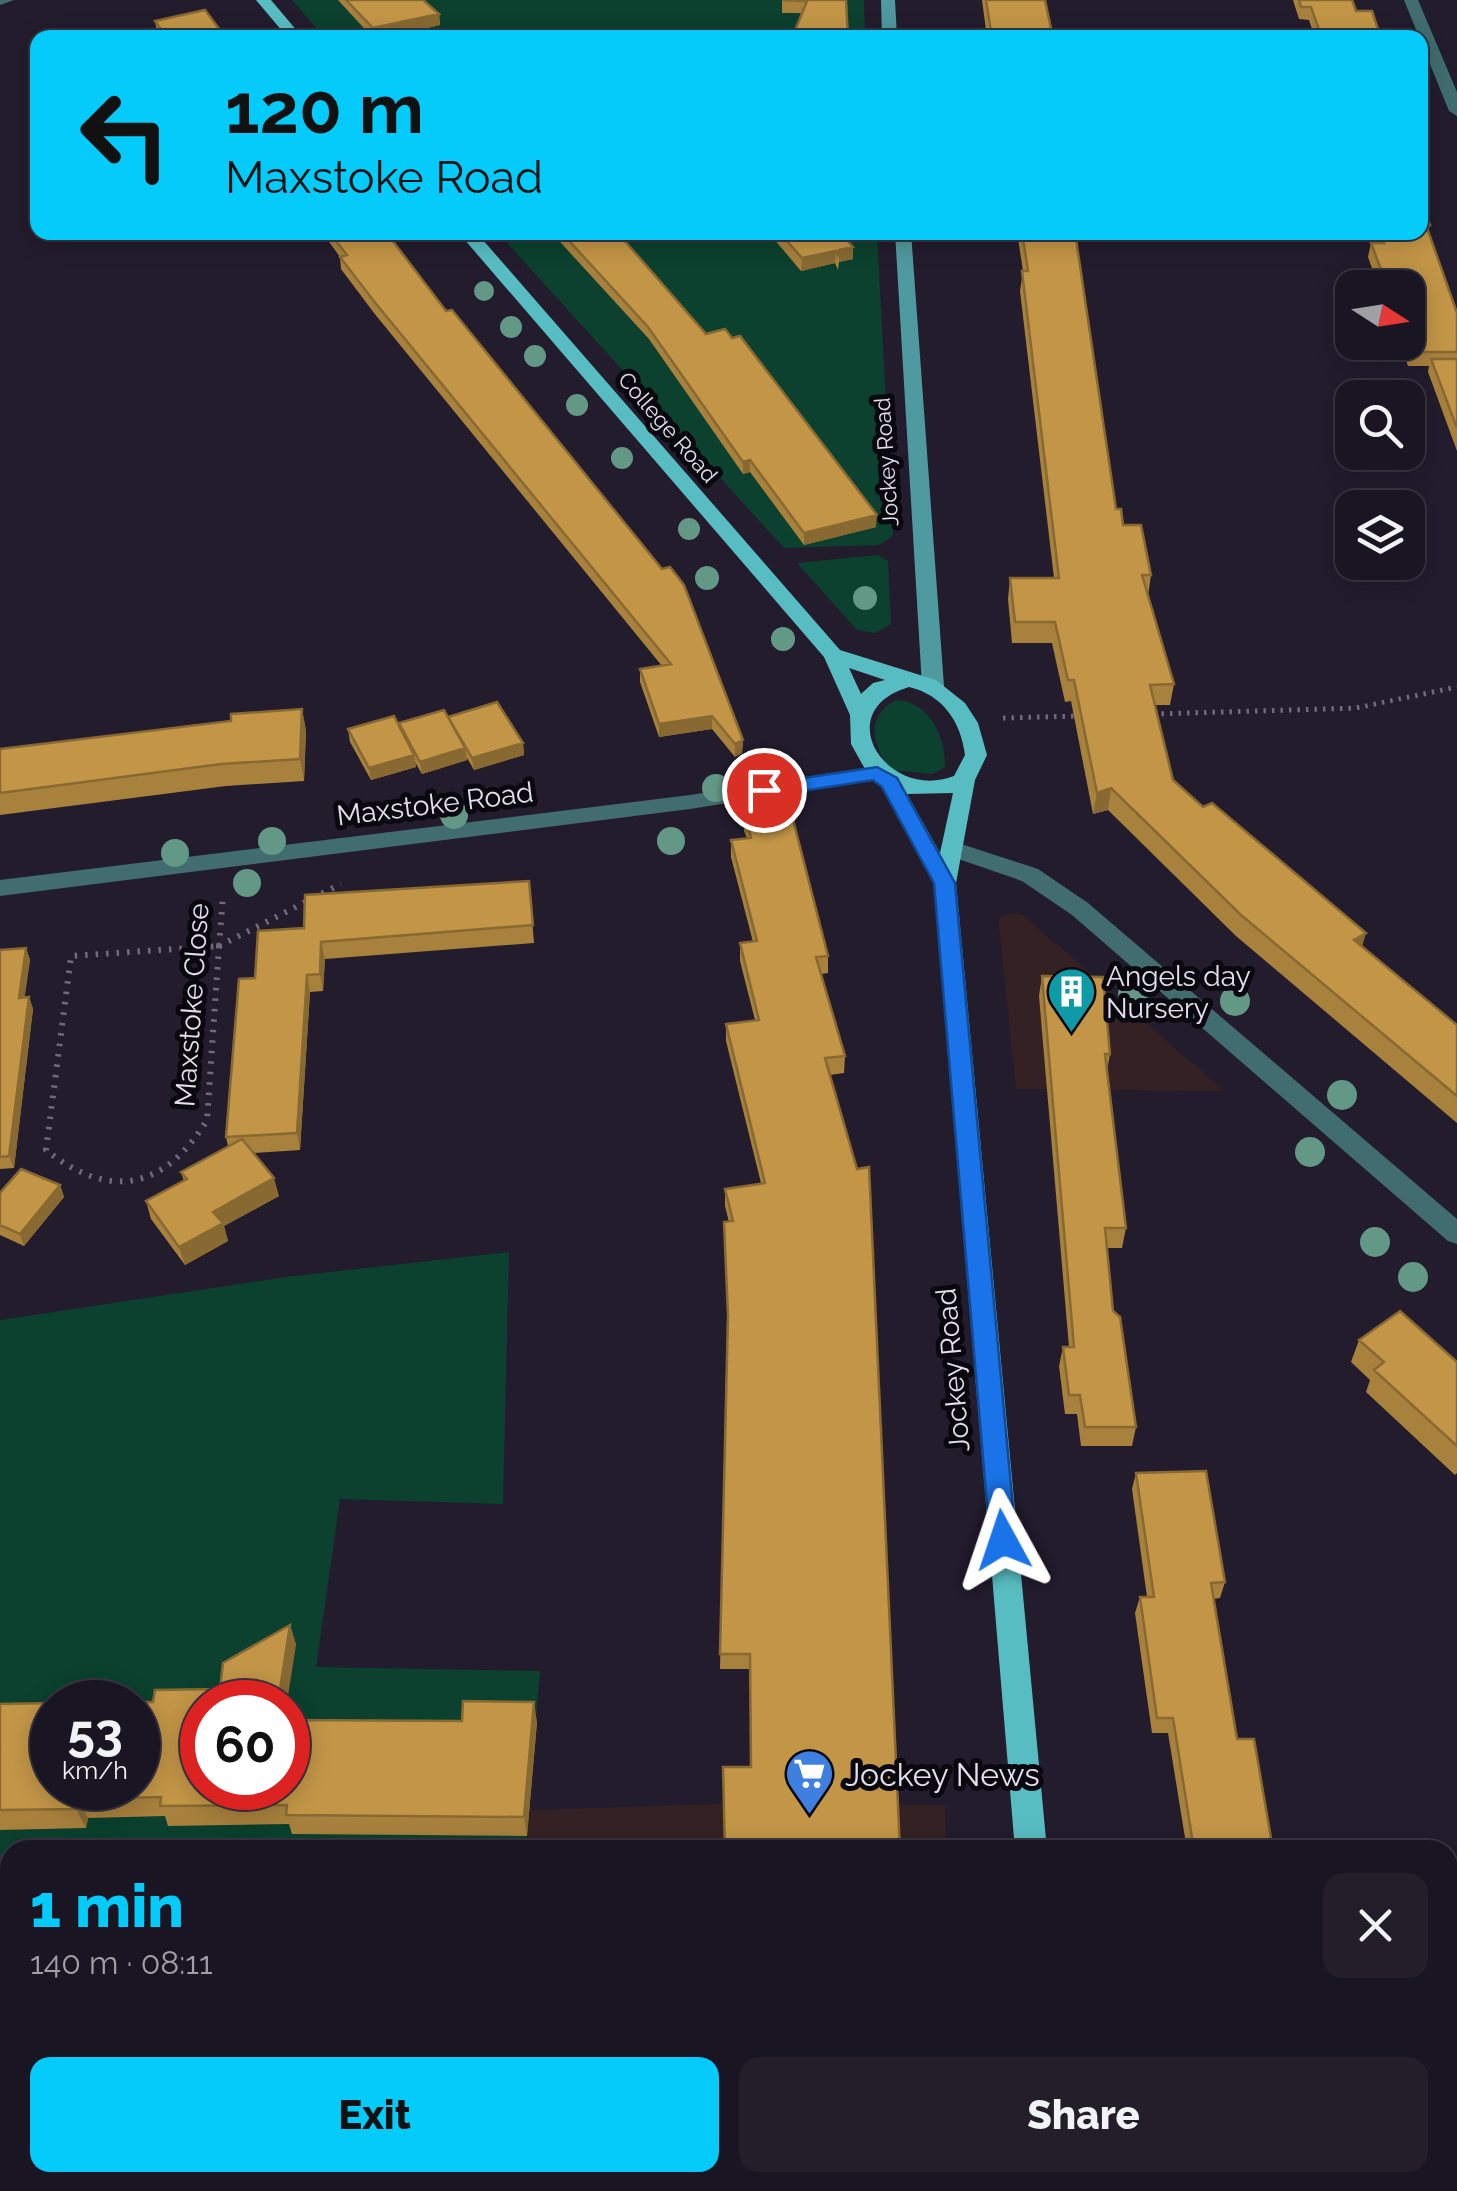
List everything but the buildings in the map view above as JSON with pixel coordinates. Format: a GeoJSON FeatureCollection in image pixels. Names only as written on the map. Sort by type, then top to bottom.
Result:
{"type":"FeatureCollection","features":[{"type":"Feature","properties":{"kind":"main road"},"geometry":{"type":"LineString","coordinates":[[263,0],[289,30]]}},
{"type":"Feature","properties":{"kind":"main road"},"geometry":{"type":"LineString","coordinates":[[888,0],[890,30]]}},
{"type":"Feature","properties":{"kind":"main road","name":"College Road"},"geometry":{"type":"LineString","coordinates":[[473,240],[833,655],[858,711]]}},
{"type":"Feature","properties":{"kind":"main road","name":"Jockey Road"},"geometry":{"type":"LineString","coordinates":[[904,240],[933,686]]}},
{"type":"Feature","properties":{"kind":"main road"},"geometry":{"type":"LineString","coordinates":[[833,655],[933,686],[954,705],[977,750],[974,773],[966,782],[916,790],[884,778],[864,742],[858,711],[867,695],[887,682],[909,680]]}},
{"type":"Feature","properties":{"kind":"main road","name":"Jockey Road"},"geometry":{"type":"LineString","coordinates":[[884,778],[944,883]]}},
{"type":"Feature","properties":{"kind":"main road","name":"Jockey Road"},"geometry":{"type":"LineString","coordinates":[[966,782],[944,883],[1030,1840]]}},
{"type":"Feature","properties":{"kind":"street"},"geometry":{"type":"LineString","coordinates":[[1412,0],[1424,30]]}},
{"type":"Feature","properties":{"kind":"street"},"geometry":{"type":"LineString","coordinates":[[1428,40],[1457,112]]}},
{"type":"Feature","properties":{"kind":"street","name":"Maxstoke Road"},"geometry":{"type":"LineString","coordinates":[[0,888],[884,778]]}},
{"type":"Feature","properties":{"kind":"street"},"geometry":{"type":"LineString","coordinates":[[952,849],[1030,875],[1080,909],[1457,1234]]}},
{"type":"Feature","properties":{"kind":"path"},"geometry":{"type":"LineString","coordinates":[[1145,714],[1356,708],[1457,687]]}},
{"type":"Feature","properties":{"kind":"path"},"geometry":{"type":"LineString","coordinates":[[992,718],[1088,716]]}},
{"type":"Feature","properties":{"kind":"path","name":"Maxstoke Close"},"geometry":{"type":"LineString","coordinates":[[219,946],[71,956],[46,1150],[66,1170],[113,1182],[163,1172],[184,1156],[207,1120],[225,860]]}},
{"type":"Feature","properties":{"kind":"path"},"geometry":{"type":"LineString","coordinates":[[219,946],[356,876]]}},
{"type":"Feature","properties":{"kind":"shaded area"},"geometry":{"type":"Polygon","coordinates":[[[1011,913],[1023,915],[1224,1091],[1016,1089],[999,925],[1000,917],[1011,913]]]}},
{"type":"Feature","properties":{"kind":"shaded area"},"geometry":{"type":"Polygon","coordinates":[[[724,1804],[945,1805],[946,1840],[527,1840],[530,1810],[724,1804]]]}},
{"type":"Feature","properties":{"kind":"green space"},"geometry":{"type":"Polygon","coordinates":[[[292,0],[864,0],[865,30],[318,30],[292,0]]]}},
{"type":"Feature","properties":{"kind":"green space"},"geometry":{"type":"Polygon","coordinates":[[[504,240],[877,240],[893,536],[879,545],[784,548],[504,240]]]}},
{"type":"Feature","properties":{"kind":"green space"},"geometry":{"type":"Polygon","coordinates":[[[878,555],[888,561],[891,624],[875,633],[857,630],[797,563],[878,555]]]}},
{"type":"Feature","properties":{"kind":"green space"},"geometry":{"type":"Polygon","coordinates":[[[896,700],[918,707],[933,723],[942,744],[945,767],[933,774],[890,770],[875,732],[879,714],[896,700]]]}},
{"type":"Feature","properties":{"kind":"green space"},"geometry":{"type":"Polygon","coordinates":[[[509,1252],[503,1504],[340,1499],[316,1667],[540,1671],[527,1840],[0,1840],[0,1320],[286,1277],[509,1252]]]}},
{"type":"Feature","properties":{"kind":"place","name":"Angels day Nursery"},"geometry":{"type":"Point","coordinates":[1071,1034]}},
{"type":"Feature","properties":{"kind":"place","name":"Jockey News"},"geometry":{"type":"Point","coordinates":[810,1816]}},
{"type":"Feature","properties":{"kind":"route"},"geometry":{"type":"LineString","coordinates":[[764,790],[877,773],[890,783],[944,883],[1003,1540]]}}]}
